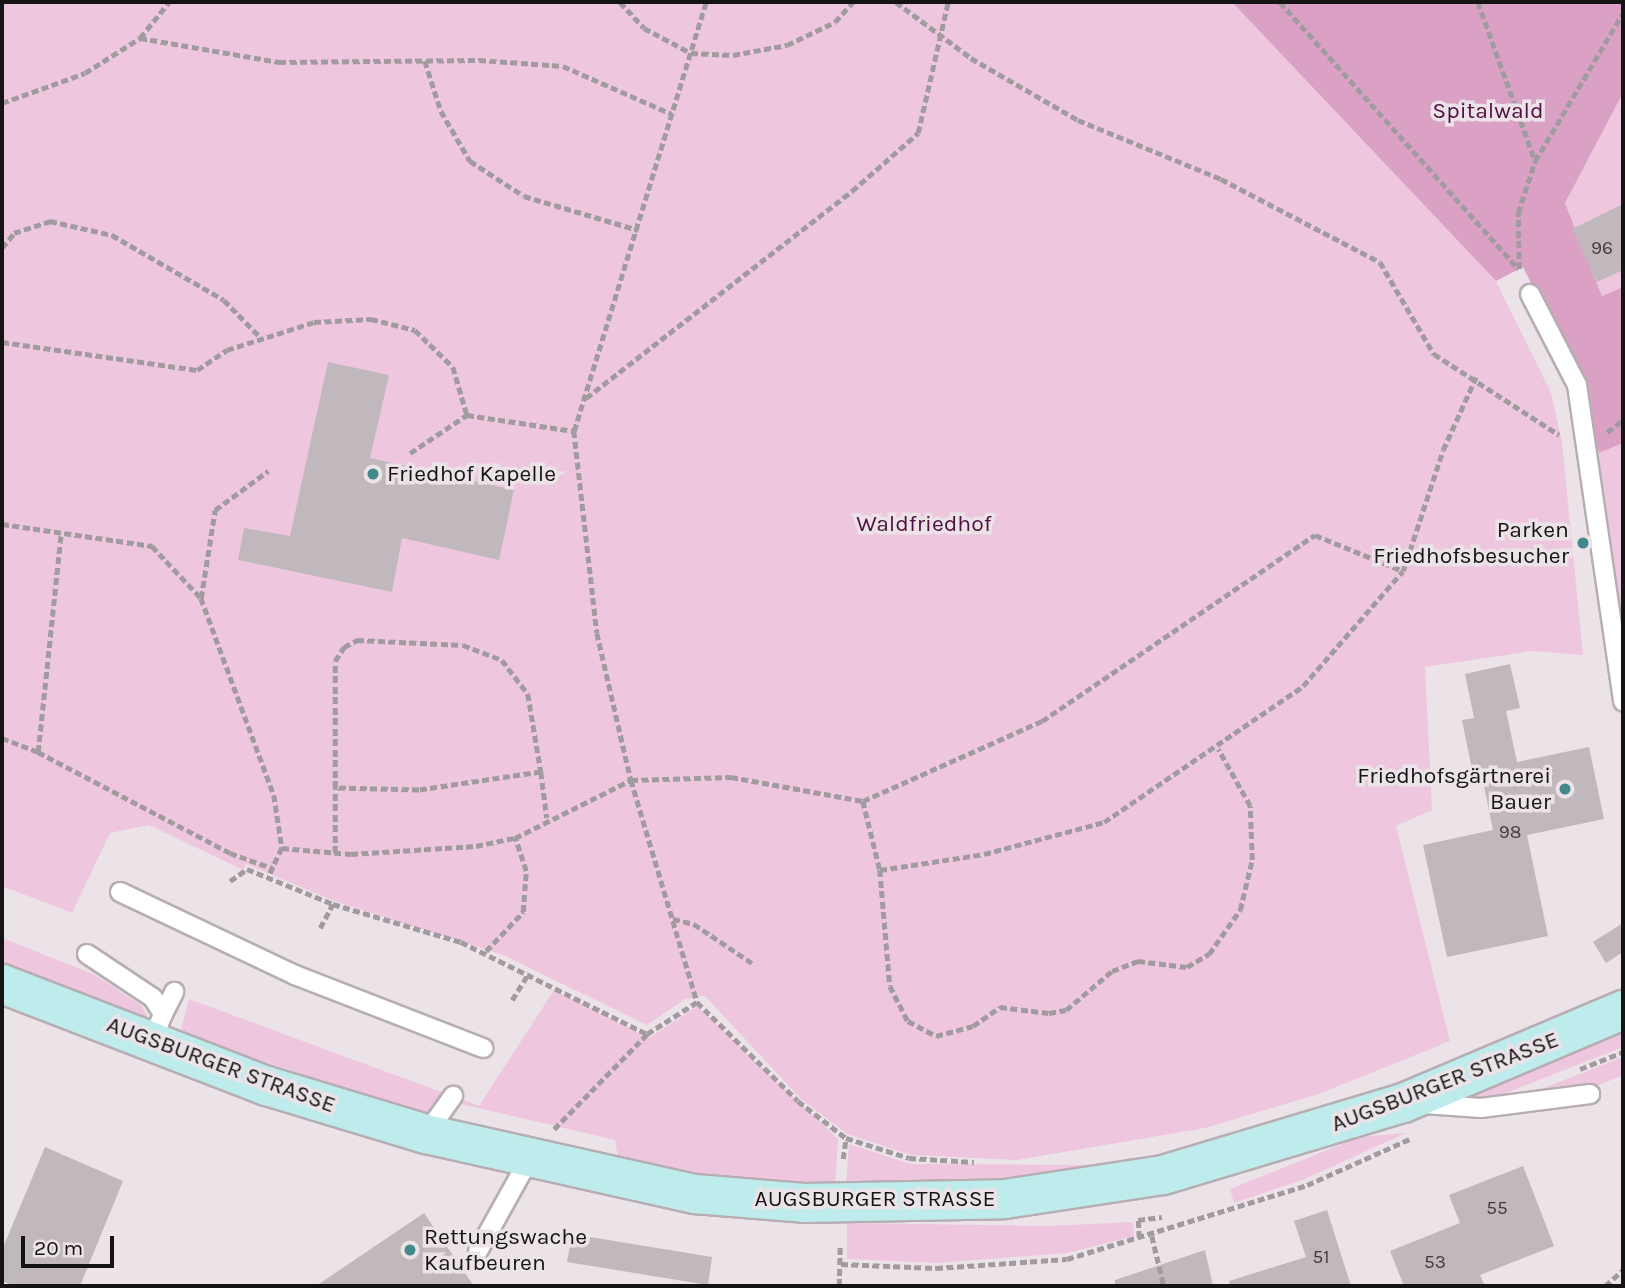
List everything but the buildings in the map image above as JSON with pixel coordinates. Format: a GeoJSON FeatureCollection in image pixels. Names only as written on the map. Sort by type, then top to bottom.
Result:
{"type":"FeatureCollection","features":[{"type":"Feature","properties":{"kind":"main road","name":"AUGSBURGER STRASSE"},"geometry":{"type":"LineString","coordinates":[[2,984],[158,1027],[267,1086],[426,1134],[528,1161],[695,1194],[804,1203],[1005,1199],[1163,1175],[1403,1103],[1623,1010]]}},
{"type":"Feature","properties":{"kind":"lane"},"geometry":{"type":"LineString","coordinates":[[1530,294],[1577,384],[1590,445],[1594,510],[1623,702]]}},
{"type":"Feature","properties":{"kind":"lane"},"geometry":{"type":"LineString","coordinates":[[120,892],[295,975],[483,1048]]}},
{"type":"Feature","properties":{"kind":"lane"},"geometry":{"type":"LineString","coordinates":[[87,954],[153,998],[158,1027]]}},
{"type":"Feature","properties":{"kind":"lane"},"geometry":{"type":"LineString","coordinates":[[158,1027],[174,992]]}},
{"type":"Feature","properties":{"kind":"lane"},"geometry":{"type":"LineString","coordinates":[[1403,1103],[1481,1108],[1590,1094]]}},
{"type":"Feature","properties":{"kind":"lane"},"geometry":{"type":"LineString","coordinates":[[426,1134],[453,1096]]}},
{"type":"Feature","properties":{"kind":"lane"},"geometry":{"type":"LineString","coordinates":[[478,1251],[528,1161]]}},
{"type":"Feature","properties":{"kind":"path"},"geometry":{"type":"LineString","coordinates":[[2,103],[85,73],[139,38],[169,2]]}},
{"type":"Feature","properties":{"kind":"path"},"geometry":{"type":"LineString","coordinates":[[620,2],[644,28],[691,53],[733,55],[787,45],[835,22],[853,2]]}},
{"type":"Feature","properties":{"kind":"path"},"geometry":{"type":"LineString","coordinates":[[706,2],[574,431],[597,633],[631,780],[698,1002],[798,1101],[846,1138],[909,1158],[989,1163]]}},
{"type":"Feature","properties":{"kind":"path"},"geometry":{"type":"LineString","coordinates":[[896,2],[943,37],[1078,120],[1221,179],[1380,262],[1434,354],[1476,377],[1564,439],[1590,445]]}},
{"type":"Feature","properties":{"kind":"path"},"geometry":{"type":"LineString","coordinates":[[586,397],[852,191],[918,133],[943,37],[948,2]]}},
{"type":"Feature","properties":{"kind":"path"},"geometry":{"type":"LineString","coordinates":[[1280,2],[1520,269]]}},
{"type":"Feature","properties":{"kind":"path"},"geometry":{"type":"LineString","coordinates":[[1478,2],[1535,161]]}},
{"type":"Feature","properties":{"kind":"path"},"geometry":{"type":"LineString","coordinates":[[1530,294],[1520,269],[1518,213],[1535,161],[1623,13]]}},
{"type":"Feature","properties":{"kind":"path"},"geometry":{"type":"LineString","coordinates":[[139,38],[279,62],[425,61],[563,66],[673,114]]}},
{"type":"Feature","properties":{"kind":"path"},"geometry":{"type":"LineString","coordinates":[[425,61],[441,111],[470,161],[524,196],[638,230]]}},
{"type":"Feature","properties":{"kind":"path"},"geometry":{"type":"LineString","coordinates":[[2,248],[14,233],[50,221],[112,235],[224,300],[262,339]]}},
{"type":"Feature","properties":{"kind":"path"},"geometry":{"type":"LineString","coordinates":[[2,342],[197,370],[227,351],[314,322],[371,319],[415,330],[453,367],[467,415]]}},
{"type":"Feature","properties":{"kind":"path"},"geometry":{"type":"LineString","coordinates":[[880,870],[984,853],[1104,822],[1218,749],[1303,686],[1404,571],[1443,450],[1476,377]]}},
{"type":"Feature","properties":{"kind":"path"},"geometry":{"type":"LineString","coordinates":[[410,453],[467,415],[574,431]]}},
{"type":"Feature","properties":{"kind":"path"},"geometry":{"type":"LineString","coordinates":[[201,598],[215,510],[268,471]]}},
{"type":"Feature","properties":{"kind":"path"},"geometry":{"type":"LineString","coordinates":[[2,524],[152,545],[201,598],[274,795],[282,848],[269,876]]}},
{"type":"Feature","properties":{"kind":"path"},"geometry":{"type":"LineString","coordinates":[[38,752],[61,533]]}},
{"type":"Feature","properties":{"kind":"path"},"geometry":{"type":"LineString","coordinates":[[282,848],[335,853],[423,853],[515,838],[547,818],[631,780],[731,778],[863,801],[1042,721],[1315,535],[1404,571]]}},
{"type":"Feature","properties":{"kind":"path"},"geometry":{"type":"LineString","coordinates":[[335,853],[335,661],[344,647],[357,640],[463,645],[502,660],[528,694],[547,818]]}},
{"type":"Feature","properties":{"kind":"path"},"geometry":{"type":"LineString","coordinates":[[2,738],[38,752],[230,853],[272,868]]}},
{"type":"Feature","properties":{"kind":"path"},"geometry":{"type":"LineString","coordinates":[[863,801],[880,870],[890,986],[908,1021],[936,1036],[973,1026],[1000,1007],[1049,1013],[1066,1010],[1112,971],[1138,961],[1187,967],[1209,954],[1240,910],[1252,859],[1250,806],[1218,749]]}},
{"type":"Feature","properties":{"kind":"path"},"geometry":{"type":"LineString","coordinates":[[335,788],[419,790],[541,772]]}},
{"type":"Feature","properties":{"kind":"path"},"geometry":{"type":"LineString","coordinates":[[486,951],[523,912],[526,871],[515,838]]}},
{"type":"Feature","properties":{"kind":"path"},"geometry":{"type":"LineString","coordinates":[[230,881],[247,869],[333,904],[438,939],[486,951],[647,1034]]}},
{"type":"Feature","properties":{"kind":"path"},"geometry":{"type":"LineString","coordinates":[[320,928],[333,904]]}},
{"type":"Feature","properties":{"kind":"path"},"geometry":{"type":"LineString","coordinates":[[673,919],[694,924],[752,963]]}},
{"type":"Feature","properties":{"kind":"path"},"geometry":{"type":"LineString","coordinates":[[512,1000],[529,973]]}},
{"type":"Feature","properties":{"kind":"path"},"geometry":{"type":"LineString","coordinates":[[554,1129],[647,1034],[698,1002]]}},
{"type":"Feature","properties":{"kind":"path"},"geometry":{"type":"LineString","coordinates":[[843,1159],[846,1138]]}},
{"type":"Feature","properties":{"kind":"path"},"geometry":{"type":"LineString","coordinates":[[1139,1238],[1138,1220],[1162,1217]]}},
{"type":"Feature","properties":{"kind":"path"},"geometry":{"type":"LineString","coordinates":[[1152,1236],[1164,1286]]}},
{"type":"Feature","properties":{"kind":"path"},"geometry":{"type":"LineString","coordinates":[[839,1286],[840,1244]]}},
{"type":"Feature","properties":{"kind":"path"},"geometry":{"type":"LineString","coordinates":[[1605,1286],[1623,1270]]}},
{"type":"Feature","properties":{"kind":"green space","name":"Waldfriedhof"},"geometry":{"type":"Polygon","coordinates":[[[2,2],[1232,2],[1496,281],[1551,393],[1562,442],[1583,655],[1532,651],[1425,667],[1432,810],[1396,826],[1450,1041],[1319,1094],[1205,1128],[1017,1160],[911,1155],[847,1134],[801,1099],[705,996],[685,999],[647,1025],[503,955],[334,901],[246,864],[243,870],[149,825],[110,833],[72,913],[2,886],[2,2]]]}},
{"type":"Feature","properties":{"kind":"green space","name":"Spitalwald"},"geometry":{"type":"Polygon","coordinates":[[[1232,2],[1623,2],[1623,93],[1565,203],[1602,296],[1623,287],[1623,443],[1599,453],[1581,383],[1523,267],[1496,281],[1232,2]]]}},
{"type":"Feature","properties":{"kind":"green space"},"geometry":{"type":"Polygon","coordinates":[[[1623,93],[1623,287],[1602,296],[1565,203],[1623,93]]]}},
{"type":"Feature","properties":{"kind":"green space"},"geometry":{"type":"Polygon","coordinates":[[[1623,443],[1623,662],[1599,511],[1599,453],[1623,443]]]}},
{"type":"Feature","properties":{"kind":"green space"},"geometry":{"type":"Polygon","coordinates":[[[2,938],[95,975],[142,1006],[150,1022],[2,964],[2,938]]]}},
{"type":"Feature","properties":{"kind":"green space"},"geometry":{"type":"Polygon","coordinates":[[[554,990],[649,1038],[697,1006],[838,1139],[835,1185],[693,1178],[619,1165],[615,1140],[448,1101],[432,1117],[180,1034],[189,999],[479,1106],[554,990]]]}},
{"type":"Feature","properties":{"kind":"green space"},"geometry":{"type":"Polygon","coordinates":[[[1623,1032],[1623,1047],[1481,1103],[1464,1097],[1623,1032]]]}},
{"type":"Feature","properties":{"kind":"green space"},"geometry":{"type":"Polygon","coordinates":[[[1623,1057],[1623,1075],[1590,1089],[1516,1099],[1623,1057]]]}},
{"type":"Feature","properties":{"kind":"green space"},"geometry":{"type":"Polygon","coordinates":[[[1406,1133],[1305,1179],[1234,1203],[1230,1189],[1360,1137],[1406,1133]]]}},
{"type":"Feature","properties":{"kind":"green space"},"geometry":{"type":"Polygon","coordinates":[[[849,1144],[911,1164],[1086,1165],[1088,1173],[846,1186],[849,1144]]]}},
{"type":"Feature","properties":{"kind":"green space"},"geometry":{"type":"Polygon","coordinates":[[[1133,1222],[1134,1236],[1068,1253],[937,1263],[847,1259],[847,1223],[1048,1226],[1133,1222]]]}},
{"type":"Feature","properties":{"kind":"place","name":"Friedhof Kapelle"},"geometry":{"type":"Point","coordinates":[373,474]}},
{"type":"Feature","properties":{"kind":"place","name":"Parken Friedhofsbesucher"},"geometry":{"type":"Point","coordinates":[1583,543]}},
{"type":"Feature","properties":{"kind":"place","name":"Friedhofsgärtnerei Bauer"},"geometry":{"type":"Point","coordinates":[1565,789]}},
{"type":"Feature","properties":{"kind":"place","name":"Rettungswache Kaufbeuren"},"geometry":{"type":"Point","coordinates":[410,1250]}}]}
